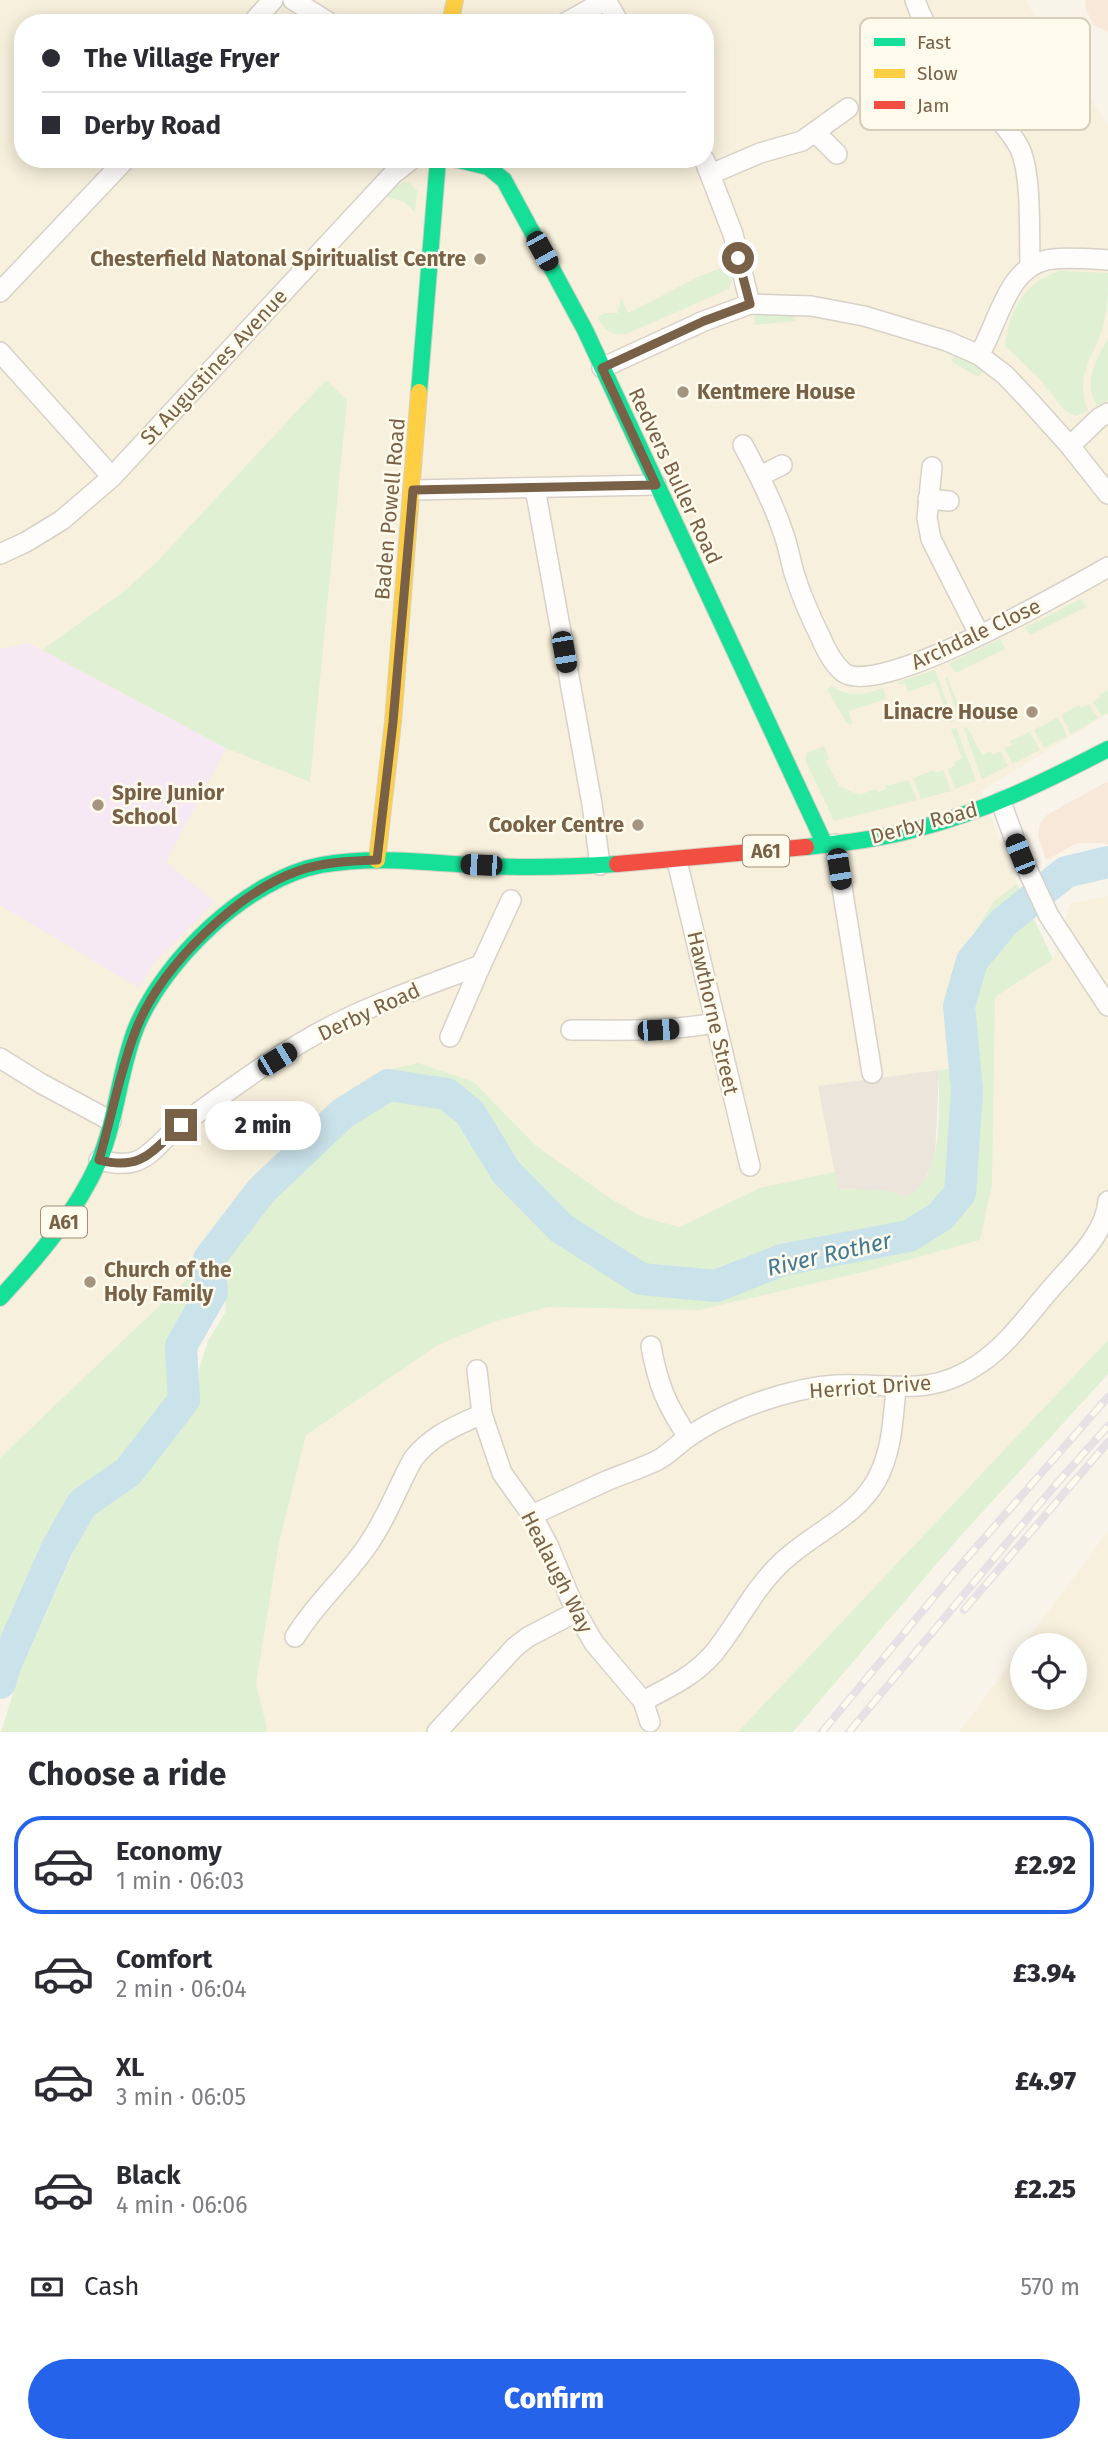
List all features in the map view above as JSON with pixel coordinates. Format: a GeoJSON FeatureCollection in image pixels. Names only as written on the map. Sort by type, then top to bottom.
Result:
{"type":"FeatureCollection","features":[{"type":"Feature","properties":{"kind":"main road","name":"Baden Powell Road"},"geometry":{"type":"LineString","coordinates":[[377,860],[393,722],[437,168]]}},
{"type":"Feature","properties":{"kind":"main road","name":"Redvers Buller Road"},"geometry":{"type":"LineString","coordinates":[[492,168],[504,180],[585,330],[656,485],[830,844]]}},
{"type":"Feature","properties":{"kind":"main road","name":"Derby Road"},"geometry":{"type":"LineString","coordinates":[[377,860],[518,866],[600,864],[677,861],[830,844],[931,825],[1001,802],[1108,749]]}},
{"type":"Feature","properties":{"kind":"main road","name":"A61"},"geometry":{"type":"LineString","coordinates":[[0,1298],[62,1225],[99,1160],[137,1027],[155,991],[194,943],[262,889],[288,875],[323,865],[377,860]]}},
{"type":"Feature","properties":{"kind":"street"},"geometry":{"type":"LineString","coordinates":[[260,14],[273,0]]}},
{"type":"Feature","properties":{"kind":"street"},"geometry":{"type":"LineString","coordinates":[[293,0],[316,14]]}},
{"type":"Feature","properties":{"kind":"street"},"geometry":{"type":"LineString","coordinates":[[581,14],[606,0]]}},
{"type":"Feature","properties":{"kind":"street"},"geometry":{"type":"LineString","coordinates":[[915,0],[922,18]]}},
{"type":"Feature","properties":{"kind":"street"},"geometry":{"type":"LineString","coordinates":[[714,164],[802,141],[848,108]]}},
{"type":"Feature","properties":{"kind":"street"},"geometry":{"type":"LineString","coordinates":[[1008,130],[1020,150],[1026,173],[1030,266]]}},
{"type":"Feature","properties":{"kind":"street"},"geometry":{"type":"LineString","coordinates":[[816,133],[837,154]]}},
{"type":"Feature","properties":{"kind":"street"},"geometry":{"type":"LineString","coordinates":[[0,292],[117,168]]}},
{"type":"Feature","properties":{"kind":"street","name":"St Augustines Avenue"},"geometry":{"type":"LineString","coordinates":[[0,554],[62,520],[112,477],[386,181],[401,168]]}},
{"type":"Feature","properties":{"kind":"street"},"geometry":{"type":"LineString","coordinates":[[709,168],[733,234],[750,304]]}},
{"type":"Feature","properties":{"kind":"street"},"geometry":{"type":"LineString","coordinates":[[979,355],[989,340],[1007,294],[1017,278],[1030,266],[1049,259],[1108,260]]}},
{"type":"Feature","properties":{"kind":"street"},"geometry":{"type":"LineString","coordinates":[[602,368],[704,321],[750,304],[811,306],[864,316],[947,341],[979,355],[1005,375],[1070,446],[1108,494]]}},
{"type":"Feature","properties":{"kind":"street"},"geometry":{"type":"LineString","coordinates":[[0,352],[112,477]]}},
{"type":"Feature","properties":{"kind":"street"},"geometry":{"type":"LineString","coordinates":[[1070,446],[1099,418],[1108,413]]}},
{"type":"Feature","properties":{"kind":"street","name":"Archdale Close"},"geometry":{"type":"LineString","coordinates":[[743,445],[760,476],[783,531],[807,609],[825,648],[844,673],[862,678],[906,667],[935,656],[1032,609],[1108,567]]}},
{"type":"Feature","properties":{"kind":"street"},"geometry":{"type":"LineString","coordinates":[[760,476],[782,465]]}},
{"type":"Feature","properties":{"kind":"street"},"geometry":{"type":"LineString","coordinates":[[932,467],[927,518],[930,539],[979,635]]}},
{"type":"Feature","properties":{"kind":"street"},"geometry":{"type":"LineString","coordinates":[[413,490],[656,485]]}},
{"type":"Feature","properties":{"kind":"street"},"geometry":{"type":"LineString","coordinates":[[535,488],[592,804],[600,864]]}},
{"type":"Feature","properties":{"kind":"street"},"geometry":{"type":"LineString","coordinates":[[928,499],[949,501]]}},
{"type":"Feature","properties":{"kind":"street"},"geometry":{"type":"LineString","coordinates":[[1001,802],[1029,874],[1049,916],[1108,1006]]}},
{"type":"Feature","properties":{"kind":"street"},"geometry":{"type":"LineString","coordinates":[[830,844],[872,1073]]}},
{"type":"Feature","properties":{"kind":"street","name":"Hawthorne Street"},"geometry":{"type":"LineString","coordinates":[[677,861],[750,1166]]}},
{"type":"Feature","properties":{"kind":"street"},"geometry":{"type":"LineString","coordinates":[[450,1037],[511,900]]}},
{"type":"Feature","properties":{"kind":"street","name":"Derby Road"},"geometry":{"type":"LineString","coordinates":[[99,1160],[119,1165],[141,1161],[181,1125],[258,1070],[336,1024],[405,993],[481,965]]}},
{"type":"Feature","properties":{"kind":"street"},"geometry":{"type":"LineString","coordinates":[[571,1030],[658,1030],[714,1023]]}},
{"type":"Feature","properties":{"kind":"street"},"geometry":{"type":"LineString","coordinates":[[0,1058],[111,1121]]}},
{"type":"Feature","properties":{"kind":"street","name":"Herriot Drive"},"geometry":{"type":"LineString","coordinates":[[532,1515],[662,1458],[688,1437],[747,1406],[779,1396],[834,1385],[927,1387],[954,1378],[979,1364],[1000,1346],[1094,1238],[1105,1217],[1108,1201]]}},
{"type":"Feature","properties":{"kind":"street"},"geometry":{"type":"LineString","coordinates":[[651,1346],[664,1368],[668,1407],[688,1437]]}},
{"type":"Feature","properties":{"kind":"street","name":"Healaugh Way"},"geometry":{"type":"LineString","coordinates":[[477,1370],[482,1414],[502,1473],[532,1515],[548,1545],[576,1612],[594,1643],[643,1702],[650,1722]]}},
{"type":"Feature","properties":{"kind":"street"},"geometry":{"type":"LineString","coordinates":[[643,1702],[696,1670],[713,1654],[747,1603],[782,1561],[846,1515],[864,1498],[885,1461],[892,1434],[896,1388]]}},
{"type":"Feature","properties":{"kind":"street"},"geometry":{"type":"LineString","coordinates":[[295,1637],[302,1609],[352,1568],[368,1545],[413,1458],[421,1448],[438,1434],[482,1414]]}},
{"type":"Feature","properties":{"kind":"street"},"geometry":{"type":"LineString","coordinates":[[437,1732],[515,1647],[528,1637],[576,1612]]}},
{"type":"Feature","properties":{"kind":"shaded area"},"geometry":{"type":"Polygon","coordinates":[[[0,0],[1025,0],[1036,18],[860,18],[860,130],[1090,130],[1090,99],[1108,125],[1108,714],[981,791],[1017,884],[994,901],[962,950],[949,999],[954,1068],[819,1086],[835,1172],[760,1188],[679,1227],[643,1217],[611,1199],[535,1145],[474,1082],[384,1071],[336,1102],[259,1176],[197,1248],[198,1269],[0,1458],[0,0]]]}},
{"type":"Feature","properties":{"kind":"shaded area"},"geometry":{"type":"Polygon","coordinates":[[[1086,0],[1108,0],[1108,32],[1093,25],[1085,6],[1086,0]]]}},
{"type":"Feature","properties":{"kind":"shaded area","name":"Spire Junior School"},"geometry":{"type":"Polygon","coordinates":[[[28,643],[226,748],[166,862],[215,902],[153,964],[139,988],[0,905],[0,649],[28,643]]]}},
{"type":"Feature","properties":{"kind":"shaded area"},"geometry":{"type":"Polygon","coordinates":[[[1108,781],[1108,845],[1078,843],[1046,860],[1038,836],[1040,824],[1047,815],[1108,781]]]}},
{"type":"Feature","properties":{"kind":"shaded area"},"geometry":{"type":"Polygon","coordinates":[[[1108,896],[1108,1340],[738,1732],[268,1732],[256,1684],[279,1543],[306,1434],[438,1345],[493,1322],[548,1307],[699,1310],[867,1271],[980,1240],[992,1185],[995,997],[1053,959],[1070,904],[1108,896]]]}},
{"type":"Feature","properties":{"kind":"shaded area"},"geometry":{"type":"Polygon","coordinates":[[[939,1070],[935,1159],[918,1191],[906,1197],[888,1191],[838,1189],[818,1086],[939,1070]]]}},
{"type":"Feature","properties":{"kind":"shaded area"},"geometry":{"type":"Polygon","coordinates":[[[1108,1531],[1108,1732],[959,1732],[1010,1663],[1010,1710],[1087,1710],[1087,1633],[1032,1633],[1108,1531]]]}},
{"type":"Feature","properties":{"kind":"green space"},"geometry":{"type":"Polygon","coordinates":[[[404,182],[417,190],[415,212],[404,202],[387,197],[395,187],[404,182]]]}},
{"type":"Feature","properties":{"kind":"green space"},"geometry":{"type":"Polygon","coordinates":[[[728,265],[732,280],[729,289],[626,334],[615,334],[605,329],[598,318],[604,313],[618,313],[621,298],[628,313],[700,276],[728,265]]]}},
{"type":"Feature","properties":{"kind":"green space"},"geometry":{"type":"Polygon","coordinates":[[[1060,271],[1108,273],[1104,322],[1084,374],[1084,397],[1088,411],[1076,416],[1065,411],[1038,377],[1005,346],[1010,321],[1021,299],[1037,282],[1060,271]]]}},
{"type":"Feature","properties":{"kind":"green space"},"geometry":{"type":"Polygon","coordinates":[[[755,314],[796,314],[795,321],[754,325],[755,314]]]}},
{"type":"Feature","properties":{"kind":"green space"},"geometry":{"type":"Polygon","coordinates":[[[1108,337],[1108,400],[1097,406],[1091,378],[1108,337]]]}},
{"type":"Feature","properties":{"kind":"green space"},"geometry":{"type":"Polygon","coordinates":[[[955,354],[984,370],[978,377],[951,361],[955,354]]]}},
{"type":"Feature","properties":{"kind":"green space"},"geometry":{"type":"Polygon","coordinates":[[[326,380],[347,400],[310,782],[226,748],[42,650],[123,592],[156,563],[326,380]]]}},
{"type":"Feature","properties":{"kind":"green space"},"geometry":{"type":"Polygon","coordinates":[[[1081,599],[1086,607],[1030,635],[1025,627],[1081,599]]]}},
{"type":"Feature","properties":{"kind":"green space"},"geometry":{"type":"Polygon","coordinates":[[[1000,639],[1005,649],[955,673],[950,663],[1000,639]]]}},
{"type":"Feature","properties":{"kind":"green space"},"geometry":{"type":"Polygon","coordinates":[[[935,670],[954,722],[951,723],[935,682],[908,692],[905,683],[899,685],[898,682],[935,670]]]}},
{"type":"Feature","properties":{"kind":"green space"},"geometry":{"type":"Polygon","coordinates":[[[947,677],[958,704],[962,705],[968,716],[960,720],[945,678],[947,677]]]}},
{"type":"Feature","properties":{"kind":"green space"},"geometry":{"type":"Polygon","coordinates":[[[832,686],[857,694],[883,688],[886,699],[849,711],[852,724],[847,723],[827,690],[832,686]]]}},
{"type":"Feature","properties":{"kind":"green space"},"geometry":{"type":"Polygon","coordinates":[[[1108,690],[1108,713],[1102,716],[1093,702],[1108,690]]]}},
{"type":"Feature","properties":{"kind":"green space"},"geometry":{"type":"Polygon","coordinates":[[[1089,704],[1098,718],[1071,734],[1061,715],[1079,705],[1081,708],[1089,704]]]}},
{"type":"Feature","properties":{"kind":"green space"},"geometry":{"type":"Polygon","coordinates":[[[1058,717],[1067,736],[1044,748],[1034,730],[1058,717]]]}},
{"type":"Feature","properties":{"kind":"green space"},"geometry":{"type":"Polygon","coordinates":[[[967,727],[982,755],[991,751],[993,755],[1000,751],[1008,766],[982,779],[964,729],[967,727]]]}},
{"type":"Feature","properties":{"kind":"green space"},"geometry":{"type":"Polygon","coordinates":[[[956,728],[976,781],[955,789],[948,769],[962,758],[951,729],[956,728]]]}},
{"type":"Feature","properties":{"kind":"green space"},"geometry":{"type":"Polygon","coordinates":[[[1030,732],[1040,750],[1013,764],[1004,748],[1012,745],[1010,741],[1030,732]]]}},
{"type":"Feature","properties":{"kind":"green space"},"geometry":{"type":"Polygon","coordinates":[[[824,746],[829,759],[826,761],[839,786],[859,795],[876,789],[878,792],[886,789],[885,786],[909,780],[917,800],[834,821],[805,759],[807,753],[824,746]]]}},
{"type":"Feature","properties":{"kind":"green space"},"geometry":{"type":"Polygon","coordinates":[[[934,770],[935,773],[943,770],[951,791],[921,799],[913,778],[934,770]]]}},
{"type":"Feature","properties":{"kind":"green space"},"geometry":{"type":"Polygon","coordinates":[[[1017,884],[1053,959],[995,997],[992,1185],[980,1240],[867,1271],[699,1310],[548,1307],[493,1322],[438,1345],[306,1435],[279,1543],[256,1684],[268,1732],[1,1732],[19,1674],[89,1517],[161,1455],[198,1405],[199,1369],[208,1341],[226,1311],[223,1270],[218,1261],[268,1201],[345,1124],[389,1095],[384,1071],[418,1063],[474,1082],[535,1145],[611,1199],[643,1217],[679,1227],[760,1188],[835,1172],[838,1189],[888,1191],[906,1197],[919,1187],[934,1158],[939,1122],[939,1070],[954,1068],[949,999],[960,956],[994,901],[1017,884]]]}},
{"type":"Feature","properties":{"kind":"green space"},"geometry":{"type":"Polygon","coordinates":[[[198,1269],[202,1291],[170,1344],[174,1393],[120,1463],[78,1494],[68,1506],[0,1652],[0,1458],[198,1269]]]}},
{"type":"Feature","properties":{"kind":"green space"},"geometry":{"type":"Polygon","coordinates":[[[1108,1340],[1108,1374],[957,1540],[793,1732],[738,1732],[1108,1340]]]}},
{"type":"Feature","properties":{"kind":"waterway","name":"River Rother"},"geometry":{"type":"LineString","coordinates":[[0,1683],[57,1548],[82,1504],[128,1472],[184,1400],[181,1346],[212,1292],[209,1259],[261,1191],[342,1114],[388,1085],[447,1094],[470,1113],[506,1172],[561,1228],[641,1279],[716,1286],[782,1260],[909,1236],[941,1216],[960,1193],[967,1091],[959,1006],[972,961],[1004,922],[1066,872],[1108,862]]}},
{"type":"Feature","properties":{"kind":"railway"},"geometry":{"type":"LineString","coordinates":[[822,1732],[959,1567],[1108,1397]]}},
{"type":"Feature","properties":{"kind":"railway"},"geometry":{"type":"LineString","coordinates":[[849,1732],[1108,1426]]}},
{"type":"Feature","properties":{"kind":"railway"},"geometry":{"type":"LineString","coordinates":[[964,1610],[1108,1442]]}},
{"type":"Feature","properties":{"kind":"traffic: fast"},"geometry":{"type":"LineString","coordinates":[[419,392],[437,168]]}},
{"type":"Feature","properties":{"kind":"traffic: fast"},"geometry":{"type":"LineString","coordinates":[[489,168],[504,180],[585,330],[825,845]]}},
{"type":"Feature","properties":{"kind":"traffic: fast"},"geometry":{"type":"LineString","coordinates":[[806,847],[875,838],[966,814],[1014,795],[1108,749]]}},
{"type":"Feature","properties":{"kind":"traffic: fast"},"geometry":{"type":"LineString","coordinates":[[0,1298],[55,1234],[90,1180],[105,1145],[130,1044],[149,1002],[187,950],[237,905],[293,873],[341,862],[403,861],[518,867],[617,864]]}},
{"type":"Feature","properties":{"kind":"traffic: slow"},"geometry":{"type":"LineString","coordinates":[[452,14],[455,0]]}},
{"type":"Feature","properties":{"kind":"traffic: slow"},"geometry":{"type":"LineString","coordinates":[[377,860],[393,722],[419,392]]}},
{"type":"Feature","properties":{"kind":"traffic: jam"},"geometry":{"type":"LineString","coordinates":[[617,864],[806,847]]}},
{"type":"Feature","properties":{"kind":"place","name":"Chesterfield Natonal Spiritualist Centre"},"geometry":{"type":"Point","coordinates":[480,259]}},
{"type":"Feature","properties":{"kind":"place","name":"Kentmere House"},"geometry":{"type":"Point","coordinates":[683,392]}},
{"type":"Feature","properties":{"kind":"place","name":"Linacre House"},"geometry":{"type":"Point","coordinates":[1032,712]}},
{"type":"Feature","properties":{"kind":"place","name":"Spire Junior School"},"geometry":{"type":"Point","coordinates":[98,805]}},
{"type":"Feature","properties":{"kind":"place","name":"Cooker Centre"},"geometry":{"type":"Point","coordinates":[638,825]}},
{"type":"Feature","properties":{"kind":"place","name":"Church of the Holy Family"},"geometry":{"type":"Point","coordinates":[90,1282]}},
{"type":"Feature","properties":{"kind":"route"},"geometry":{"type":"LineString","coordinates":[[181,1125],[141,1161],[119,1165],[99,1160],[137,1027],[155,991],[194,943],[262,889],[301,870],[350,861],[377,860],[393,722],[413,490],[656,485],[602,368],[727,311],[750,304],[738,258]]}}]}
